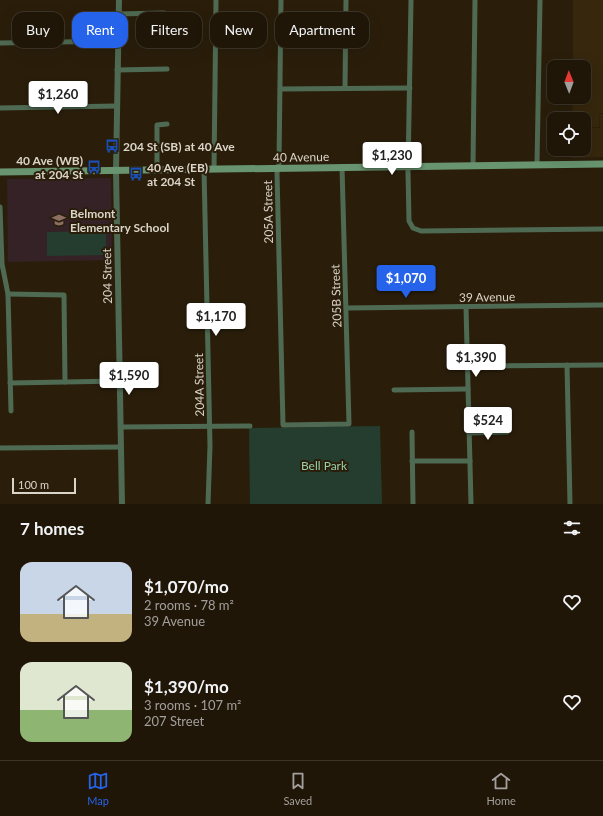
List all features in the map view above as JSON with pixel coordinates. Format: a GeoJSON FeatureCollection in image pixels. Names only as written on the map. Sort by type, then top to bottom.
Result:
{"type":"FeatureCollection","features":[{"type":"Feature","properties":{"kind":"main road","name":"40 Avenue"},"geometry":{"type":"LineString","coordinates":[[0,172],[603,164]]}},
{"type":"Feature","properties":{"kind":"street","name":"204 Street"},"geometry":{"type":"LineString","coordinates":[[118,12],[119,0]]}},
{"type":"Feature","properties":{"kind":"street"},"geometry":{"type":"LineString","coordinates":[[214,169],[216,0]]}},
{"type":"Feature","properties":{"kind":"street","name":"205A Street"},"geometry":{"type":"LineString","coordinates":[[281,0],[279,168],[277,181],[282,425],[349,424]]}},
{"type":"Feature","properties":{"kind":"street"},"geometry":{"type":"LineString","coordinates":[[345,88],[346,0]]}},
{"type":"Feature","properties":{"kind":"street"},"geometry":{"type":"LineString","coordinates":[[411,0],[409,221],[413,228],[421,231],[603,229]]}},
{"type":"Feature","properties":{"kind":"street"},"geometry":{"type":"LineString","coordinates":[[473,165],[475,0]]}},
{"type":"Feature","properties":{"kind":"street"},"geometry":{"type":"LineString","coordinates":[[537,164],[540,0]]}},
{"type":"Feature","properties":{"kind":"street"},"geometry":{"type":"LineString","coordinates":[[0,43],[72,42]]}},
{"type":"Feature","properties":{"kind":"street","name":"204 Street"},"geometry":{"type":"LineString","coordinates":[[118,48],[116,171],[122,504]]}},
{"type":"Feature","properties":{"kind":"street"},"geometry":{"type":"LineString","coordinates":[[117,70],[167,69]]}},
{"type":"Feature","properties":{"kind":"street"},"geometry":{"type":"LineString","coordinates":[[280,89],[410,88]]}},
{"type":"Feature","properties":{"kind":"street"},"geometry":{"type":"LineString","coordinates":[[0,108],[116,106]]}},
{"type":"Feature","properties":{"kind":"street"},"geometry":{"type":"LineString","coordinates":[[157,170],[157,125],[167,124]]}},
{"type":"Feature","properties":{"kind":"street","name":"205B Street"},"geometry":{"type":"LineString","coordinates":[[342,167],[349,424]]}},
{"type":"Feature","properties":{"kind":"street","name":"204A Street"},"geometry":{"type":"LineString","coordinates":[[204,169],[210,426],[208,504]]}},
{"type":"Feature","properties":{"kind":"street"},"geometry":{"type":"LineString","coordinates":[[0,207],[2,264],[8,294],[11,411]]}},
{"type":"Feature","properties":{"kind":"street"},"geometry":{"type":"LineString","coordinates":[[8,294],[64,294],[65,382]]}},
{"type":"Feature","properties":{"kind":"street","name":"39 Avenue"},"geometry":{"type":"LineString","coordinates":[[346,308],[603,305]]}},
{"type":"Feature","properties":{"kind":"street"},"geometry":{"type":"LineString","coordinates":[[466,307],[471,504]]}},
{"type":"Feature","properties":{"kind":"street"},"geometry":{"type":"LineString","coordinates":[[567,365],[570,504]]}},
{"type":"Feature","properties":{"kind":"street"},"geometry":{"type":"LineString","coordinates":[[468,366],[603,365]]}},
{"type":"Feature","properties":{"kind":"street"},"geometry":{"type":"LineString","coordinates":[[10,383],[120,381]]}},
{"type":"Feature","properties":{"kind":"street"},"geometry":{"type":"LineString","coordinates":[[394,390],[468,389]]}},
{"type":"Feature","properties":{"kind":"street"},"geometry":{"type":"LineString","coordinates":[[121,427],[250,426]]}},
{"type":"Feature","properties":{"kind":"street"},"geometry":{"type":"LineString","coordinates":[[412,432],[413,504]]}},
{"type":"Feature","properties":{"kind":"street"},"geometry":{"type":"LineString","coordinates":[[469,433],[507,432]]}},
{"type":"Feature","properties":{"kind":"street"},"geometry":{"type":"LineString","coordinates":[[0,448],[121,447]]}},
{"type":"Feature","properties":{"kind":"street"},"geometry":{"type":"LineString","coordinates":[[412,461],[470,461]]}},
{"type":"Feature","properties":{"kind":"shaded area"},"geometry":{"type":"Polygon","coordinates":[[[573,0],[603,0],[603,113],[600,113],[599,127],[591,127],[591,112],[572,112],[573,104],[591,104],[591,60],[573,60],[573,0]]]}},
{"type":"Feature","properties":{"kind":"shaded area"},"geometry":{"type":"Polygon","coordinates":[[[600,114],[603,114],[603,157],[572,158],[572,156],[591,156],[591,128],[600,128],[600,114]]]}},
{"type":"Feature","properties":{"kind":"shaded area","name":"Belmont Elementary School"},"geometry":{"type":"Polygon","coordinates":[[[111,178],[112,260],[8,262],[7,179],[111,178]]]}},
{"type":"Feature","properties":{"kind":"green space"},"geometry":{"type":"Polygon","coordinates":[[[106,231],[106,255],[47,256],[47,232],[106,231]]]}},
{"type":"Feature","properties":{"kind":"green space","name":"Bell Park"},"geometry":{"type":"Polygon","coordinates":[[[380,426],[382,504],[250,504],[249,428],[380,426]]]}},
{"type":"Feature","properties":{"kind":"place","name":"204 St (SB) at 40 Ave"},"geometry":{"type":"Point","coordinates":[112,146]}},
{"type":"Feature","properties":{"kind":"place","name":"40 Ave (WB) at 204 St"},"geometry":{"type":"Point","coordinates":[94,167]}},
{"type":"Feature","properties":{"kind":"place","name":"40 Ave (EB) at 204 St"},"geometry":{"type":"Point","coordinates":[136,174]}},
{"type":"Feature","properties":{"kind":"place","name":"Belmont Elementary School"},"geometry":{"type":"Point","coordinates":[59,220]}}]}
